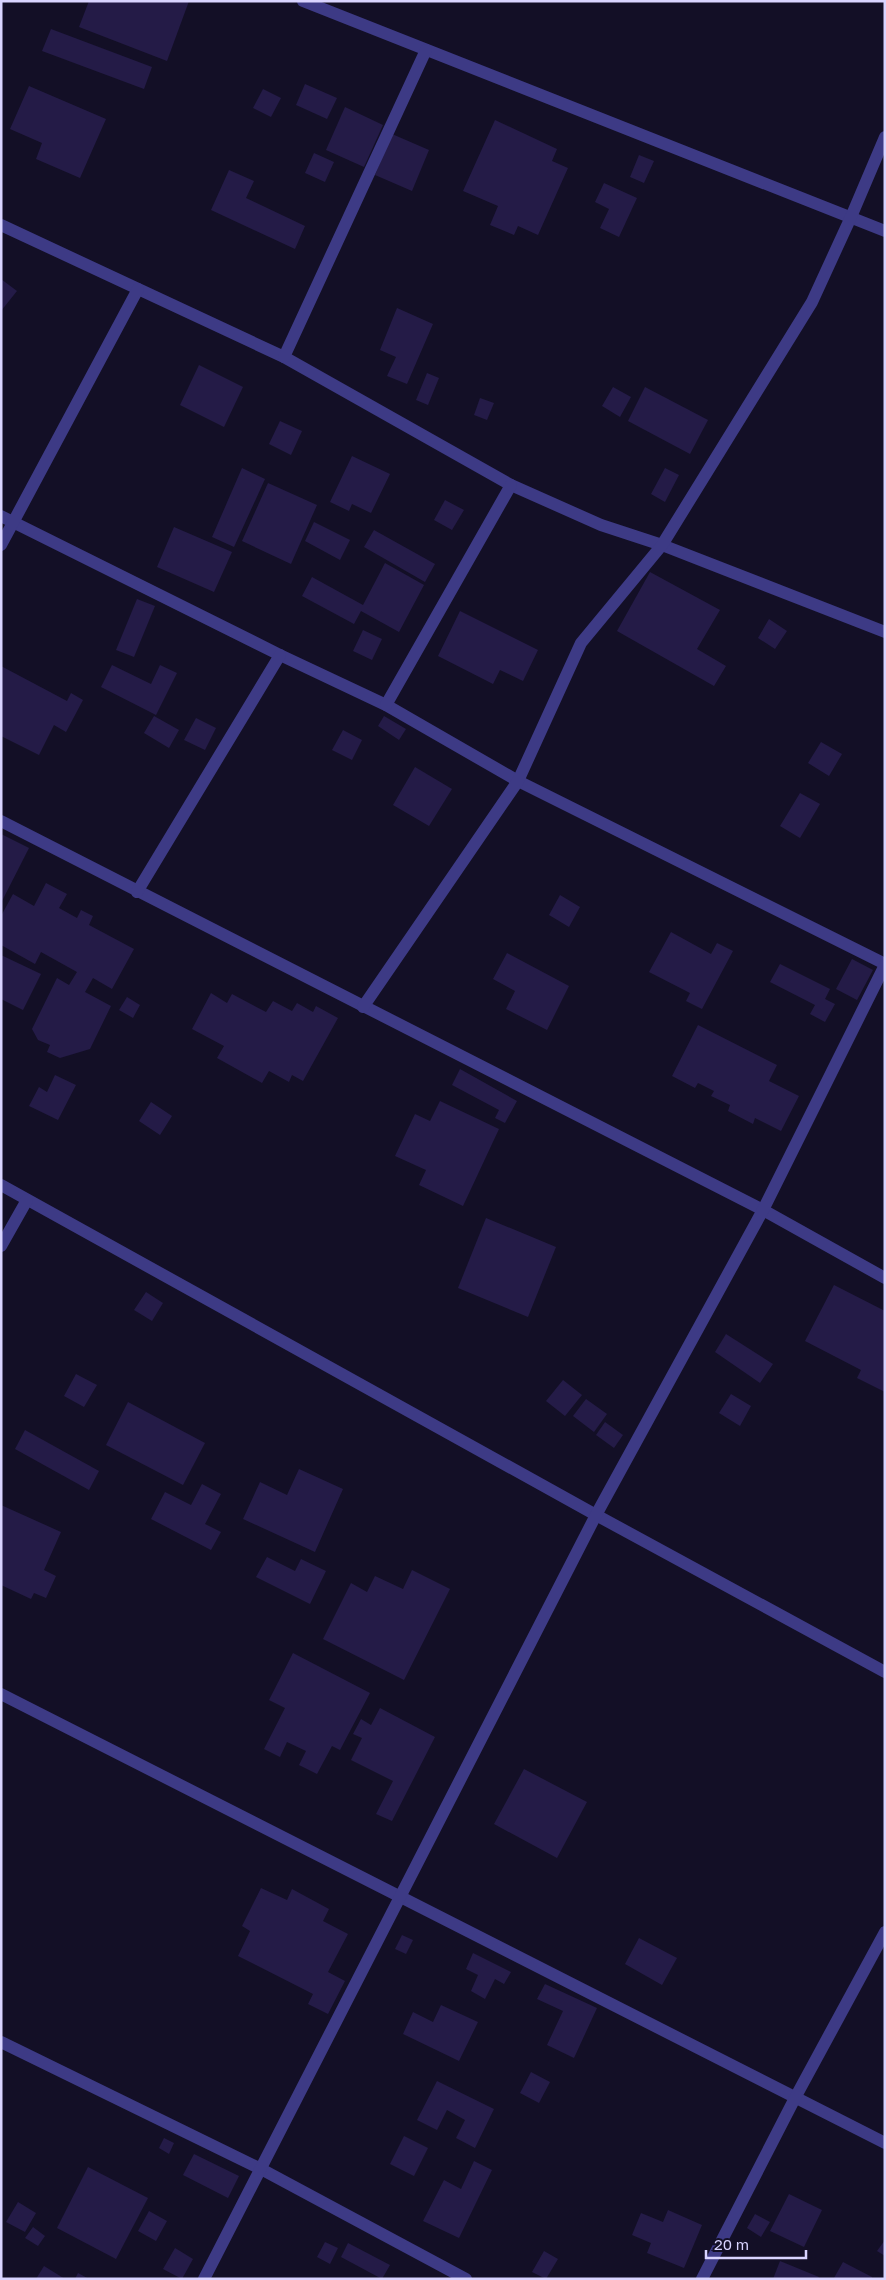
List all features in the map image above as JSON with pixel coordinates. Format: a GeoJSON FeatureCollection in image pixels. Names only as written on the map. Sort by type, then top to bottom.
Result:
{"type":"FeatureCollection","features":[{"type":"Feature","properties":{"kind":"street"},"geometry":{"type":"LineString","coordinates":[[303,1],[885,231]]}},
{"type":"Feature","properties":{"kind":"street"},"geometry":{"type":"LineString","coordinates":[[284,356],[426,50]]}},
{"type":"Feature","properties":{"kind":"street"},"geometry":{"type":"LineString","coordinates":[[363,1007],[518,781],[581,643],[662,545],[812,302],[885,137]]}},
{"type":"Feature","properties":{"kind":"street"},"geometry":{"type":"LineString","coordinates":[[1,225],[284,356],[511,485],[601,525],[662,545],[885,632]]}},
{"type":"Feature","properties":{"kind":"street"},"geometry":{"type":"LineString","coordinates":[[1,545],[138,289]]}},
{"type":"Feature","properties":{"kind":"street"},"geometry":{"type":"LineString","coordinates":[[386,705],[511,485]]}},
{"type":"Feature","properties":{"kind":"street"},"geometry":{"type":"LineString","coordinates":[[1,516],[280,655],[386,705],[518,781],[885,964],[763,1210],[596,1515],[204,2279]]}},
{"type":"Feature","properties":{"kind":"street"},"geometry":{"type":"LineString","coordinates":[[137,892],[280,655]]}},
{"type":"Feature","properties":{"kind":"street"},"geometry":{"type":"LineString","coordinates":[[1,822],[763,1210],[885,1278]]}},
{"type":"Feature","properties":{"kind":"street"},"geometry":{"type":"LineString","coordinates":[[1,1185],[596,1515],[885,1672]]}},
{"type":"Feature","properties":{"kind":"street"},"geometry":{"type":"LineString","coordinates":[[1,1246],[27,1200]]}},
{"type":"Feature","properties":{"kind":"street"},"geometry":{"type":"LineString","coordinates":[[1,1694],[885,2143]]}},
{"type":"Feature","properties":{"kind":"street"},"geometry":{"type":"LineString","coordinates":[[702,2279],[795,2098],[885,1932]]}},
{"type":"Feature","properties":{"kind":"street"},"geometry":{"type":"LineString","coordinates":[[1,2042],[261,2169],[466,2279]]}},
{"type":"Feature","properties":{"kind":"building"},"geometry":{"type":"Polygon","coordinates":[[[89,1],[189,1],[167,61],[79,27],[89,1]]]}},
{"type":"Feature","properties":{"kind":"building"},"geometry":{"type":"Polygon","coordinates":[[[51,29],[152,67],[144,89],[42,51],[51,29]]]}},
{"type":"Feature","properties":{"kind":"building"},"geometry":{"type":"Polygon","coordinates":[[[305,84],[337,98],[327,119],[296,105],[305,84]]]}},
{"type":"Feature","properties":{"kind":"building"},"geometry":{"type":"Polygon","coordinates":[[[29,86],[106,119],[80,178],[36,159],[42,143],[10,129],[29,86]]]}},
{"type":"Feature","properties":{"kind":"building"},"geometry":{"type":"Polygon","coordinates":[[[263,89],[281,98],[271,117],[253,108],[263,89]]]}},
{"type":"Feature","properties":{"kind":"building"},"geometry":{"type":"Polygon","coordinates":[[[345,107],[383,125],[364,167],[326,150],[345,107]]]}},
{"type":"Feature","properties":{"kind":"building"},"geometry":{"type":"Polygon","coordinates":[[[495,120],[557,149],[552,161],[568,168],[538,235],[518,226],[514,235],[490,225],[498,206],[463,191],[495,120]]]}},
{"type":"Feature","properties":{"kind":"building"},"geometry":{"type":"Polygon","coordinates":[[[392,134],[429,150],[412,191],[375,175],[392,134]]]}},
{"type":"Feature","properties":{"kind":"building"},"geometry":{"type":"Polygon","coordinates":[[[314,153],[334,162],[325,182],[305,173],[314,153]]]}},
{"type":"Feature","properties":{"kind":"building"},"geometry":{"type":"Polygon","coordinates":[[[639,155],[654,161],[644,183],[630,177],[639,155]]]}},
{"type":"Feature","properties":{"kind":"building"},"geometry":{"type":"Polygon","coordinates":[[[229,170],[254,181],[246,198],[305,226],[295,249],[211,210],[229,170]]]}},
{"type":"Feature","properties":{"kind":"building"},"geometry":{"type":"Polygon","coordinates":[[[604,183],[637,198],[619,237],[600,228],[609,209],[595,202],[604,183]]]}},
{"type":"Feature","properties":{"kind":"building"},"geometry":{"type":"Polygon","coordinates":[[[1,279],[17,291],[1,311],[1,279]]]}},
{"type":"Feature","properties":{"kind":"building"},"geometry":{"type":"Polygon","coordinates":[[[397,308],[433,324],[407,384],[387,376],[396,357],[380,350],[397,308]]]}},
{"type":"Feature","properties":{"kind":"building"},"geometry":{"type":"Polygon","coordinates":[[[199,365],[243,387],[224,427],[180,405],[199,365]]]}},
{"type":"Feature","properties":{"kind":"building"},"geometry":{"type":"Polygon","coordinates":[[[427,373],[439,378],[428,405],[416,400],[427,373]]]}},
{"type":"Feature","properties":{"kind":"building"},"geometry":{"type":"Polygon","coordinates":[[[613,387],[631,397],[620,417],[602,406],[613,387]]]}},
{"type":"Feature","properties":{"kind":"building"},"geometry":{"type":"Polygon","coordinates":[[[645,387],[708,420],[690,454],[628,421],[645,387]]]}},
{"type":"Feature","properties":{"kind":"building"},"geometry":{"type":"Polygon","coordinates":[[[480,398],[494,403],[487,420],[474,415],[480,398]]]}},
{"type":"Feature","properties":{"kind":"building"},"geometry":{"type":"Polygon","coordinates":[[[280,421],[302,431],[291,455],[269,444],[280,421]]]}},
{"type":"Feature","properties":{"kind":"building"},"geometry":{"type":"Polygon","coordinates":[[[352,456],[390,474],[371,513],[352,504],[349,511],[330,502],[352,456]]]}},
{"type":"Feature","properties":{"kind":"building"},"geometry":{"type":"Polygon","coordinates":[[[242,468],[265,479],[234,547],[212,537],[242,468]]]}},
{"type":"Feature","properties":{"kind":"building"},"geometry":{"type":"Polygon","coordinates":[[[665,468],[679,475],[665,502],[651,494],[665,468]]]}},
{"type":"Feature","properties":{"kind":"building"},"geometry":{"type":"Polygon","coordinates":[[[268,483],[317,505],[291,564],[242,541],[268,483]]]}},
{"type":"Feature","properties":{"kind":"building"},"geometry":{"type":"Polygon","coordinates":[[[445,500],[464,510],[452,530],[434,520],[445,500]]]}},
{"type":"Feature","properties":{"kind":"building"},"geometry":{"type":"Polygon","coordinates":[[[314,522],[350,540],[340,560],[305,541],[314,522]]]}},
{"type":"Feature","properties":{"kind":"building"},"geometry":{"type":"Polygon","coordinates":[[[174,527],[232,552],[214,592],[157,567],[174,527]]]}},
{"type":"Feature","properties":{"kind":"building"},"geometry":{"type":"Polygon","coordinates":[[[374,530],[435,564],[425,582],[364,547],[374,530]]]}},
{"type":"Feature","properties":{"kind":"building"},"geometry":{"type":"Polygon","coordinates":[[[385,563],[424,585],[399,632],[361,611],[354,624],[302,596],[312,577],[363,605],[385,563]]]}},
{"type":"Feature","properties":{"kind":"building"},"geometry":{"type":"Polygon","coordinates":[[[650,572],[720,610],[697,649],[726,666],[714,686],[617,631],[650,572]]]}},
{"type":"Feature","properties":{"kind":"building"},"geometry":{"type":"Polygon","coordinates":[[[137,599],[155,606],[134,657],[116,650],[137,599]]]}},
{"type":"Feature","properties":{"kind":"building"},"geometry":{"type":"Polygon","coordinates":[[[460,611],[538,650],[523,681],[500,670],[493,684],[438,656],[460,611]]]}},
{"type":"Feature","properties":{"kind":"building"},"geometry":{"type":"Polygon","coordinates":[[[769,619],[787,631],[775,649],[758,638],[769,619]]]}},
{"type":"Feature","properties":{"kind":"building"},"geometry":{"type":"Polygon","coordinates":[[[363,630],[382,639],[372,660],[353,651],[363,630]]]}},
{"type":"Feature","properties":{"kind":"building"},"geometry":{"type":"Polygon","coordinates":[[[112,665],[151,684],[160,665],[177,673],[156,715],[101,687],[112,665]]]}},
{"type":"Feature","properties":{"kind":"building"},"geometry":{"type":"Polygon","coordinates":[[[1,666],[67,701],[71,693],[83,700],[66,732],[54,725],[39,755],[1,736],[1,666]]]}},
{"type":"Feature","properties":{"kind":"building"},"geometry":{"type":"Polygon","coordinates":[[[154,716],[179,730],[169,748],[144,733],[154,716]]]}},
{"type":"Feature","properties":{"kind":"building"},"geometry":{"type":"Polygon","coordinates":[[[384,716],[406,729],[399,740],[378,726],[384,716]]]}},
{"type":"Feature","properties":{"kind":"building"},"geometry":{"type":"Polygon","coordinates":[[[196,718],[216,728],[205,750],[184,740],[196,718]]]}},
{"type":"Feature","properties":{"kind":"building"},"geometry":{"type":"Polygon","coordinates":[[[343,730],[362,740],[352,760],[332,750],[343,730]]]}},
{"type":"Feature","properties":{"kind":"building"},"geometry":{"type":"Polygon","coordinates":[[[821,742],[842,754],[829,776],[808,763],[821,742]]]}},
{"type":"Feature","properties":{"kind":"building"},"geometry":{"type":"Polygon","coordinates":[[[415,767],[452,789],[429,826],[393,805],[415,767]]]}},
{"type":"Feature","properties":{"kind":"building"},"geometry":{"type":"Polygon","coordinates":[[[800,793],[820,804],[800,838],[780,826],[800,793]]]}},
{"type":"Feature","properties":{"kind":"building"},"geometry":{"type":"Polygon","coordinates":[[[1,834],[29,848],[1,903],[1,834]]]}},
{"type":"Feature","properties":{"kind":"building"},"geometry":{"type":"Polygon","coordinates":[[[46,883],[67,894],[59,908],[77,918],[81,910],[93,916],[89,925],[134,949],[112,989],[93,978],[85,992],[111,1006],[90,1049],[60,1058],[47,1052],[50,1045],[38,1040],[32,1029],[57,978],[69,985],[77,972],[41,952],[35,964],[1,945],[1,916],[13,894],[34,906],[46,883]]]}},
{"type":"Feature","properties":{"kind":"building"},"geometry":{"type":"Polygon","coordinates":[[[560,895],[580,907],[569,927],[549,915],[560,895]]]}},
{"type":"Feature","properties":{"kind":"building"},"geometry":{"type":"Polygon","coordinates":[[[671,932],[711,954],[717,943],[733,951],[702,1009],[686,1001],[690,993],[649,972],[671,932]]]}},
{"type":"Feature","properties":{"kind":"building"},"geometry":{"type":"Polygon","coordinates":[[[507,953],[569,986],[547,1030],[506,1009],[515,991],[493,979],[507,953]]]}},
{"type":"Feature","properties":{"kind":"building"},"geometry":{"type":"Polygon","coordinates":[[[1,955],[41,974],[23,1010],[1,999],[1,955]]]}},
{"type":"Feature","properties":{"kind":"building"},"geometry":{"type":"Polygon","coordinates":[[[852,959],[873,970],[857,1000],[836,989],[852,959]]]}},
{"type":"Feature","properties":{"kind":"building"},"geometry":{"type":"Polygon","coordinates":[[[780,964],[830,989],[825,999],[835,1004],[825,1022],[810,1014],[815,1005],[770,982],[780,964]]]}},
{"type":"Feature","properties":{"kind":"building"},"geometry":{"type":"Polygon","coordinates":[[[211,993],[227,1003],[232,994],[266,1012],[273,1001],[292,1011],[297,1003],[313,1012],[316,1006],[338,1018],[303,1081],[292,1075],[289,1082],[269,1071],[262,1083],[217,1058],[224,1046],[192,1029],[211,993]]]}},
{"type":"Feature","properties":{"kind":"building"},"geometry":{"type":"Polygon","coordinates":[[[127,997],[140,1005],[133,1018],[119,1010],[127,997]]]}},
{"type":"Feature","properties":{"kind":"building"},"geometry":{"type":"Polygon","coordinates":[[[698,1025],[777,1065],[769,1081],[799,1096],[781,1131],[755,1118],[753,1124],[728,1111],[730,1105],[711,1096],[714,1091],[698,1083],[695,1088],[672,1076],[698,1025]]]}},
{"type":"Feature","properties":{"kind":"building"},"geometry":{"type":"Polygon","coordinates":[[[460,1069],[517,1101],[505,1123],[495,1118],[499,1110],[452,1085],[460,1069]]]}},
{"type":"Feature","properties":{"kind":"building"},"geometry":{"type":"Polygon","coordinates":[[[55,1075],[76,1085],[58,1120],[29,1106],[39,1087],[47,1092],[55,1075]]]}},
{"type":"Feature","properties":{"kind":"building"},"geometry":{"type":"Polygon","coordinates":[[[440,1101],[499,1129],[463,1206],[419,1185],[426,1170],[395,1156],[415,1114],[430,1121],[440,1101]]]}},
{"type":"Feature","properties":{"kind":"building"},"geometry":{"type":"Polygon","coordinates":[[[151,1102],[172,1116],[160,1135],[139,1121],[151,1102]]]}},
{"type":"Feature","properties":{"kind":"building"},"geometry":{"type":"Polygon","coordinates":[[[486,1218],[556,1247],[528,1317],[458,1288],[486,1218]]]}},
{"type":"Feature","properties":{"kind":"building"},"geometry":{"type":"Polygon","coordinates":[[[834,1285],[885,1311],[885,1392],[857,1378],[861,1370],[805,1341],[834,1285]]]}},
{"type":"Feature","properties":{"kind":"building"},"geometry":{"type":"Polygon","coordinates":[[[146,1292],[163,1303],[152,1321],[134,1310],[146,1292]]]}},
{"type":"Feature","properties":{"kind":"building"},"geometry":{"type":"Polygon","coordinates":[[[726,1334],[773,1364],[760,1383],[715,1352],[726,1334]]]}},
{"type":"Feature","properties":{"kind":"building"},"geometry":{"type":"Polygon","coordinates":[[[76,1374],[97,1385],[84,1407],[64,1396],[76,1374]]]}},
{"type":"Feature","properties":{"kind":"building"},"geometry":{"type":"Polygon","coordinates":[[[563,1380],[582,1395],[565,1416],[546,1401],[563,1380]]]}},
{"type":"Feature","properties":{"kind":"building"},"geometry":{"type":"Polygon","coordinates":[[[731,1394],[751,1406],[740,1426],[719,1413],[731,1394]]]}},
{"type":"Feature","properties":{"kind":"building"},"geometry":{"type":"Polygon","coordinates":[[[586,1399],[607,1414],[594,1432],[573,1416],[586,1399]]]}},
{"type":"Feature","properties":{"kind":"building"},"geometry":{"type":"Polygon","coordinates":[[[128,1402],[205,1443],[183,1485],[106,1445],[128,1402]]]}},
{"type":"Feature","properties":{"kind":"building"},"geometry":{"type":"Polygon","coordinates":[[[605,1422],[623,1435],[614,1448],[596,1435],[605,1422]]]}},
{"type":"Feature","properties":{"kind":"building"},"geometry":{"type":"Polygon","coordinates":[[[25,1430],[99,1471],[89,1490],[15,1449],[25,1430]]]}},
{"type":"Feature","properties":{"kind":"building"},"geometry":{"type":"Polygon","coordinates":[[[299,1469],[343,1489],[315,1552],[243,1519],[260,1482],[287,1495],[299,1469]]]}},
{"type":"Feature","properties":{"kind":"building"},"geometry":{"type":"Polygon","coordinates":[[[202,1484],[221,1494],[205,1524],[221,1532],[211,1550],[151,1519],[165,1492],[191,1505],[202,1484]]]}},
{"type":"Feature","properties":{"kind":"building"},"geometry":{"type":"Polygon","coordinates":[[[1,1505],[61,1532],[44,1570],[56,1576],[46,1598],[34,1593],[31,1599],[1,1585],[1,1505]]]}},
{"type":"Feature","properties":{"kind":"building"},"geometry":{"type":"Polygon","coordinates":[[[267,1557],[295,1571],[301,1559],[326,1571],[310,1604],[256,1577],[267,1557]]]}},
{"type":"Feature","properties":{"kind":"building"},"geometry":{"type":"Polygon","coordinates":[[[412,1570],[450,1589],[404,1680],[323,1639],[351,1583],[367,1592],[375,1576],[403,1589],[412,1570]]]}},
{"type":"Feature","properties":{"kind":"building"},"geometry":{"type":"Polygon","coordinates":[[[293,1653],[370,1693],[340,1750],[332,1746],[317,1774],[299,1765],[306,1751],[287,1742],[280,1757],[264,1749],[285,1708],[269,1700],[293,1653]]]}},
{"type":"Feature","properties":{"kind":"building"},"geometry":{"type":"Polygon","coordinates":[[[380,1708],[435,1737],[392,1821],[376,1814],[393,1781],[351,1760],[362,1738],[353,1734],[361,1719],[371,1725],[380,1708]]]}},
{"type":"Feature","properties":{"kind":"building"},"geometry":{"type":"Polygon","coordinates":[[[524,1769],[587,1802],[557,1858],[494,1824],[524,1769]]]}},
{"type":"Feature","properties":{"kind":"building"},"geometry":{"type":"Polygon","coordinates":[[[261,1888],[287,1900],[292,1889],[329,1909],[323,1921],[348,1934],[328,1972],[345,1981],[328,2014],[308,2004],[313,1994],[238,1956],[250,1931],[242,1926],[261,1888]]]}},
{"type":"Feature","properties":{"kind":"building"},"geometry":{"type":"Polygon","coordinates":[[[402,1935],[413,1940],[406,1954],[395,1949],[402,1935]]]}},
{"type":"Feature","properties":{"kind":"building"},"geometry":{"type":"Polygon","coordinates":[[[639,1938],[677,1958],[662,1985],[625,1964],[639,1938]]]}},
{"type":"Feature","properties":{"kind":"building"},"geometry":{"type":"Polygon","coordinates":[[[473,1953],[511,1972],[504,1984],[495,1979],[485,1999],[471,1991],[478,1975],[466,1969],[473,1953]]]}},
{"type":"Feature","properties":{"kind":"building"},"geometry":{"type":"Polygon","coordinates":[[[545,1984],[597,2008],[574,2058],[547,2045],[563,2011],[537,1999],[545,1984]]]}},
{"type":"Feature","properties":{"kind":"building"},"geometry":{"type":"Polygon","coordinates":[[[441,2005],[478,2022],[459,2061],[403,2034],[413,2012],[433,2022],[441,2005]]]}},
{"type":"Feature","properties":{"kind":"building"},"geometry":{"type":"Polygon","coordinates":[[[531,2072],[550,2082],[539,2103],[520,2093],[531,2072]]]}},
{"type":"Feature","properties":{"kind":"building"},"geometry":{"type":"Polygon","coordinates":[[[437,2081],[494,2109],[475,2148],[456,2138],[465,2120],[447,2110],[437,2130],[417,2120],[437,2081]]]}},
{"type":"Feature","properties":{"kind":"building"},"geometry":{"type":"Polygon","coordinates":[[[404,2136],[428,2148],[414,2176],[390,2164],[404,2136]]]}},
{"type":"Feature","properties":{"kind":"building"},"geometry":{"type":"Polygon","coordinates":[[[164,2138],[174,2143],[169,2154],[159,2148],[164,2138]]]}},
{"type":"Feature","properties":{"kind":"building"},"geometry":{"type":"Polygon","coordinates":[[[194,2154],[239,2176],[228,2198],[183,2175],[194,2154]]]}},
{"type":"Feature","properties":{"kind":"building"},"geometry":{"type":"Polygon","coordinates":[[[474,2161],[492,2170],[459,2238],[423,2221],[444,2180],[461,2189],[474,2161]]]}},
{"type":"Feature","properties":{"kind":"building"},"geometry":{"type":"Polygon","coordinates":[[[88,2167],[148,2198],[116,2259],[57,2228],[88,2167]]]}},
{"type":"Feature","properties":{"kind":"building"},"geometry":{"type":"Polygon","coordinates":[[[789,2194],[822,2210],[804,2247],[770,2231],[789,2194]]]}},
{"type":"Feature","properties":{"kind":"building"},"geometry":{"type":"Polygon","coordinates":[[[18,2202],[36,2213],[25,2232],[6,2222],[18,2202]]]}},
{"type":"Feature","properties":{"kind":"building"},"geometry":{"type":"Polygon","coordinates":[[[668,2210],[702,2225],[684,2268],[647,2253],[651,2243],[632,2235],[641,2213],[663,2222],[668,2210]]]}},
{"type":"Feature","properties":{"kind":"building"},"geometry":{"type":"Polygon","coordinates":[[[149,2211],[167,2221],[156,2241],[138,2231],[149,2211]]]}},
{"type":"Feature","properties":{"kind":"building"},"geometry":{"type":"Polygon","coordinates":[[[755,2214],[770,2222],[761,2237],[747,2228],[755,2214]]]}},
{"type":"Feature","properties":{"kind":"building"},"geometry":{"type":"Polygon","coordinates":[[[33,2227],[45,2236],[38,2246],[25,2238],[33,2227]]]}},
{"type":"Feature","properties":{"kind":"building"},"geometry":{"type":"Polygon","coordinates":[[[885,2240],[885,2256],[877,2251],[885,2240]]]}},
{"type":"Feature","properties":{"kind":"building"},"geometry":{"type":"Polygon","coordinates":[[[325,2242],[338,2248],[330,2264],[317,2257],[325,2242]]]}},
{"type":"Feature","properties":{"kind":"building"},"geometry":{"type":"Polygon","coordinates":[[[348,2243],[390,2265],[382,2279],[341,2257],[348,2243]]]}},
{"type":"Feature","properties":{"kind":"building"},"geometry":{"type":"Polygon","coordinates":[[[175,2248],[193,2259],[182,2279],[163,2269],[175,2248]]]}},
{"type":"Feature","properties":{"kind":"building"},"geometry":{"type":"Polygon","coordinates":[[[544,2251],[558,2259],[546,2279],[532,2272],[544,2251]]]}},
{"type":"Feature","properties":{"kind":"building"},"geometry":{"type":"Polygon","coordinates":[[[780,2261],[819,2277],[818,2279],[773,2279],[780,2261]]]}},
{"type":"Feature","properties":{"kind":"building"},"geometry":{"type":"Polygon","coordinates":[[[843,2262],[872,2277],[872,2279],[834,2278],[843,2262]]]}},
{"type":"Feature","properties":{"kind":"building"},"geometry":{"type":"Polygon","coordinates":[[[44,2266],[65,2279],[36,2279],[44,2266]]]}},
{"type":"Feature","properties":{"kind":"building"},"geometry":{"type":"Polygon","coordinates":[[[78,2273],[89,2279],[75,2279],[78,2273]]]}}]}
